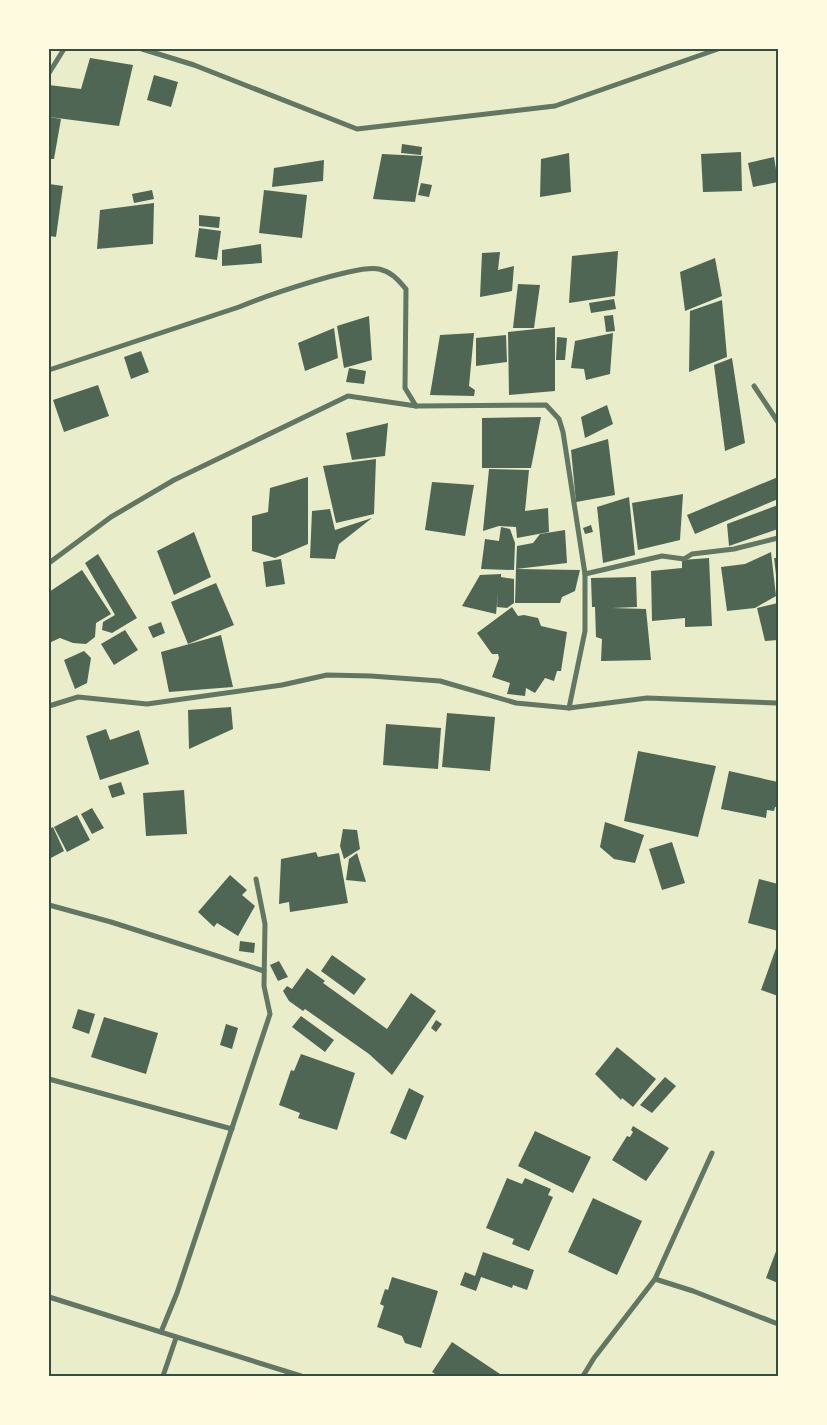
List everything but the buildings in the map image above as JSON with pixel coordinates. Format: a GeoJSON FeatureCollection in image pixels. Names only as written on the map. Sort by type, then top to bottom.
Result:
{"type":"FeatureCollection","features":[{"type":"Feature","properties":{"kind":"street"},"geometry":{"type":"LineString","coordinates":[[49,73],[64,49]]}},
{"type":"Feature","properties":{"kind":"street"},"geometry":{"type":"LineString","coordinates":[[142,49],[194,65],[357,129],[555,106],[718,49]]}},
{"type":"Feature","properties":{"kind":"street"},"geometry":{"type":"LineString","coordinates":[[49,370],[239,307],[268,295],[358,270],[378,268],[394,274],[406,289],[405,388],[416,406]]}},
{"type":"Feature","properties":{"kind":"street"},"geometry":{"type":"LineString","coordinates":[[754,386],[778,422]]}},
{"type":"Feature","properties":{"kind":"street"},"geometry":{"type":"LineString","coordinates":[[49,562],[111,518],[174,480],[348,396],[416,406],[546,405],[559,419],[563,432],[585,574],[584,631],[569,708]]}},
{"type":"Feature","properties":{"kind":"street"},"geometry":{"type":"LineString","coordinates":[[585,574],[662,556],[684,559],[692,554],[734,549],[778,538]]}},
{"type":"Feature","properties":{"kind":"street"},"geometry":{"type":"LineString","coordinates":[[49,706],[78,697],[147,704],[282,685],[327,675],[440,681],[516,703],[569,708],[646,698],[778,703]]}},
{"type":"Feature","properties":{"kind":"street"},"geometry":{"type":"LineString","coordinates":[[161,1332],[177,1293],[270,1014],[264,986],[265,924],[256,879]]}},
{"type":"Feature","properties":{"kind":"street"},"geometry":{"type":"LineString","coordinates":[[49,905],[111,922],[264,971]]}},
{"type":"Feature","properties":{"kind":"street"},"geometry":{"type":"LineString","coordinates":[[49,1079],[232,1129]]}},
{"type":"Feature","properties":{"kind":"street"},"geometry":{"type":"LineString","coordinates":[[583,1376],[594,1358],[655,1279],[712,1153]]}},
{"type":"Feature","properties":{"kind":"street"},"geometry":{"type":"LineString","coordinates":[[655,1279],[693,1291],[778,1324]]}},
{"type":"Feature","properties":{"kind":"street"},"geometry":{"type":"LineString","coordinates":[[49,1297],[301,1376]]}},
{"type":"Feature","properties":{"kind":"street"},"geometry":{"type":"LineString","coordinates":[[163,1376],[176,1338]]}}]}
